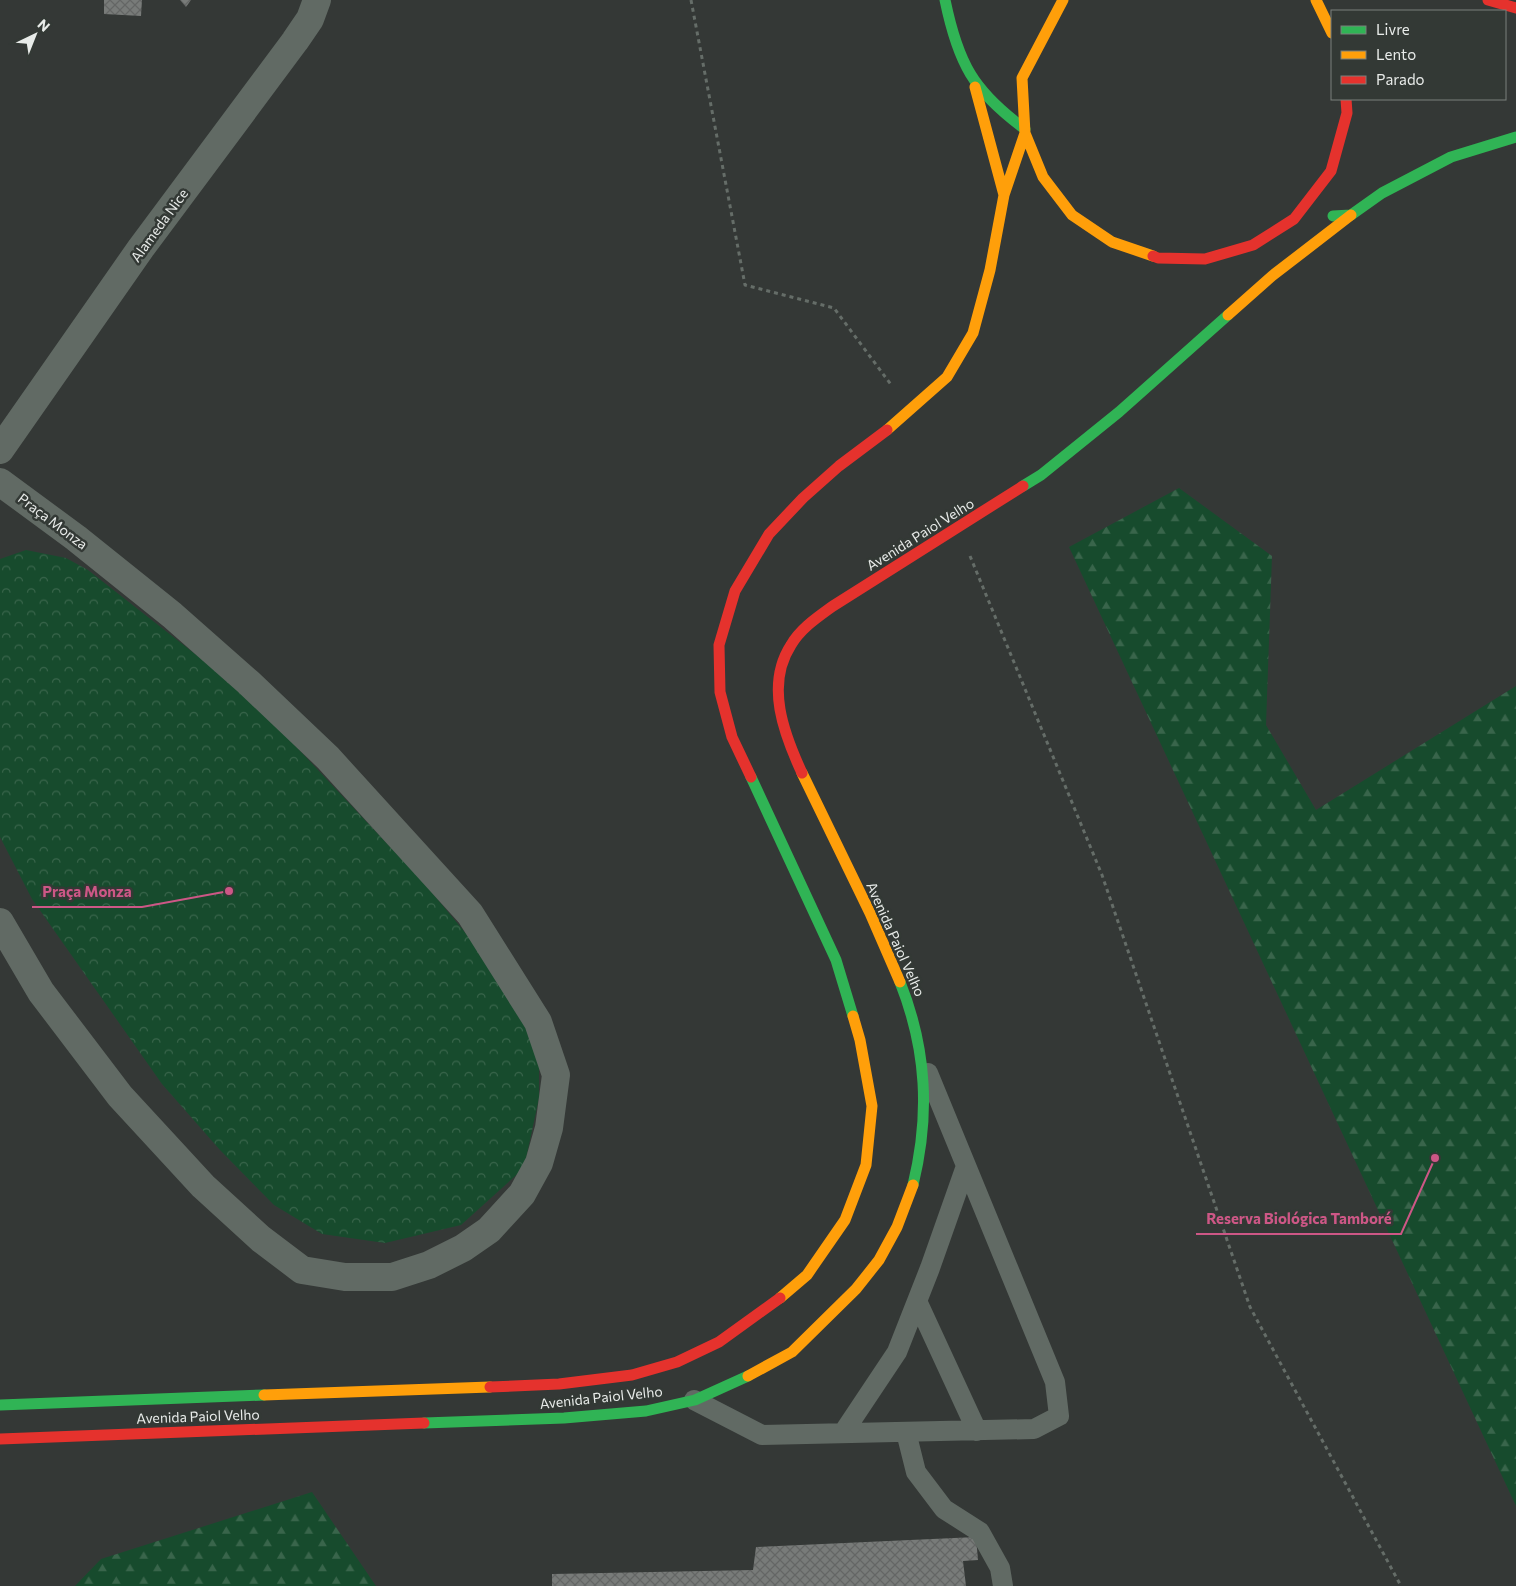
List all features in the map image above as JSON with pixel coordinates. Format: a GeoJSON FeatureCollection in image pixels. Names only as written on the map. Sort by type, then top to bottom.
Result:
{"type":"FeatureCollection","features":[{"type":"Feature","properties":{"kind":"main road"},"geometry":{"type":"LineString","coordinates":[[945,0],[959,49],[974,81],[1004,195]]}},
{"type":"Feature","properties":{"kind":"main road"},"geometry":{"type":"LineString","coordinates":[[1063,0],[1022,78],[1025,131],[1043,177],[1072,215],[1112,242],[1148,255],[1158,258],[1205,259],[1253,245],[1292,220],[1351,216]]}},
{"type":"Feature","properties":{"kind":"main road"},"geometry":{"type":"LineString","coordinates":[[1316,0],[1331,32]]}},
{"type":"Feature","properties":{"kind":"main road"},"geometry":{"type":"LineString","coordinates":[[1488,0],[1516,8]]}},
{"type":"Feature","properties":{"kind":"main road"},"geometry":{"type":"LineString","coordinates":[[974,81],[998,109],[1025,131]]}},
{"type":"Feature","properties":{"kind":"main road"},"geometry":{"type":"LineString","coordinates":[[1284,239],[1292,220],[1331,171],[1347,113],[1346,100]]}},
{"type":"Feature","properties":{"kind":"main road","name":"Avenida Paiol Velho"},"geometry":{"type":"LineString","coordinates":[[0,1404],[558,1384],[632,1375],[677,1362],[719,1342],[770,1307],[807,1275],[845,1220],[849,1210],[866,1165],[872,1106],[860,1040],[836,960],[732,737],[720,692],[719,645],[735,591],[770,534],[803,498],[839,466],[910,410],[947,377],[973,333],[990,270],[1004,195],[1025,131]]}},
{"type":"Feature","properties":{"kind":"main road","name":"Avenida Paiol Velho"},"geometry":{"type":"LineString","coordinates":[[0,1439],[564,1418],[660,1408],[694,1400],[744,1379],[788,1354],[836,1310],[867,1277],[884,1253],[907,1207],[921,1160],[925,1116],[922,1059],[911,1011],[893,963],[801,770],[782,722],[778,686],[781,664],[790,645],[799,632],[816,618],[1041,475],[1126,406],[1272,276],[1382,193],[1451,157],[1516,137]]}},
{"type":"Feature","properties":{"kind":"main road"},"geometry":{"type":"LineString","coordinates":[[1272,276],[1278,256]]}},
{"type":"Feature","properties":{"kind":"street","name":"Alameda Nice"},"geometry":{"type":"LineString","coordinates":[[0,450],[141,248],[295,41],[310,19],[316,0]]}},
{"type":"Feature","properties":{"kind":"street","name":"Praça Monza"},"geometry":{"type":"LineString","coordinates":[[0,482],[76,538],[172,614],[248,682],[328,758],[470,914],[538,1022],[556,1075],[549,1128],[539,1163],[522,1194],[489,1230],[463,1248],[429,1265],[392,1277],[346,1277],[302,1270],[261,1239],[203,1186],[120,1096],[41,992],[0,922]]}},
{"type":"Feature","properties":{"kind":"lane"},"geometry":{"type":"LineString","coordinates":[[694,1400],[762,1435],[1034,1429],[1059,1416],[1055,1382],[922,1059]]}},
{"type":"Feature","properties":{"kind":"lane"},"geometry":{"type":"LineString","coordinates":[[843,1433],[897,1352],[966,1166]]}},
{"type":"Feature","properties":{"kind":"lane"},"geometry":{"type":"LineString","coordinates":[[917,1301],[977,1430]]}},
{"type":"Feature","properties":{"kind":"lane"},"geometry":{"type":"LineString","coordinates":[[906,1432],[916,1472],[944,1508],[980,1532],[1000,1568],[1002,1586]]}},
{"type":"Feature","properties":{"kind":"path"},"geometry":{"type":"LineString","coordinates":[[691,0],[746,285],[834,308],[910,410]]}},
{"type":"Feature","properties":{"kind":"path"},"geometry":{"type":"LineString","coordinates":[[958,528],[1102,875],[1250,1307],[1401,1586]]}},
{"type":"Feature","properties":{"kind":"green space"},"geometry":{"type":"Polygon","coordinates":[[[1179,488],[1272,556],[1266,725],[1316,810],[1516,686],[1516,1506],[1069,547],[1179,488]]]}},
{"type":"Feature","properties":{"kind":"green space"},"geometry":{"type":"Polygon","coordinates":[[[26,550],[66,558],[88,570],[218,672],[288,738],[424,883],[483,954],[526,1016],[539,1061],[539,1098],[524,1168],[461,1225],[385,1243],[322,1234],[274,1205],[220,1150],[162,1084],[32,899],[0,837],[0,559],[26,550]]]}},
{"type":"Feature","properties":{"kind":"green space"},"geometry":{"type":"Polygon","coordinates":[[[312,1492],[376,1586],[75,1586],[101,1559],[312,1492]]]}},
{"type":"Feature","properties":{"kind":"building"},"geometry":{"type":"Polygon","coordinates":[[[104,0],[142,0],[141,16],[104,14],[104,0]]]}},
{"type":"Feature","properties":{"kind":"building"},"geometry":{"type":"Polygon","coordinates":[[[180,0],[191,0],[186,7],[180,0]]]}},
{"type":"Feature","properties":{"kind":"building"},"geometry":{"type":"Polygon","coordinates":[[[976,1537],[978,1560],[963,1561],[966,1586],[552,1586],[552,1574],[753,1570],[756,1547],[976,1537]]]}},
{"type":"Feature","properties":{"kind":"traffic: fast"},"geometry":{"type":"LineString","coordinates":[[945,0],[956,41],[970,74],[992,102],[1025,129]]}},
{"type":"Feature","properties":{"kind":"traffic: fast"},"geometry":{"type":"LineString","coordinates":[[1333,216],[1351,215],[1382,193],[1451,157],[1516,137]]}},
{"type":"Feature","properties":{"kind":"traffic: fast"},"geometry":{"type":"LineString","coordinates":[[1023,486],[1041,475],[1119,412],[1228,315]]}},
{"type":"Feature","properties":{"kind":"traffic: fast"},"geometry":{"type":"LineString","coordinates":[[751,777],[836,960],[853,1016]]}},
{"type":"Feature","properties":{"kind":"traffic: fast"},"geometry":{"type":"LineString","coordinates":[[900,982],[916,1033],[923,1083],[922,1133],[913,1185]]}},
{"type":"Feature","properties":{"kind":"traffic: fast"},"geometry":{"type":"LineString","coordinates":[[424,1423],[564,1418],[646,1411],[695,1400],[748,1376]]}},
{"type":"Feature","properties":{"kind":"traffic: fast"},"geometry":{"type":"LineString","coordinates":[[0,1405],[264,1395]]}},
{"type":"Feature","properties":{"kind":"traffic: slow"},"geometry":{"type":"LineString","coordinates":[[1063,0],[1022,78],[1025,133],[1043,177],[1072,215],[1112,242],[1153,256]]}},
{"type":"Feature","properties":{"kind":"traffic: slow"},"geometry":{"type":"LineString","coordinates":[[1316,0],[1331,31]]}},
{"type":"Feature","properties":{"kind":"traffic: slow"},"geometry":{"type":"LineString","coordinates":[[975,87],[1004,195]]}},
{"type":"Feature","properties":{"kind":"traffic: slow"},"geometry":{"type":"LineString","coordinates":[[887,430],[947,377],[973,333],[990,270],[1004,195],[1025,133]]}},
{"type":"Feature","properties":{"kind":"traffic: slow"},"geometry":{"type":"LineString","coordinates":[[1228,315],[1272,276],[1351,215]]}},
{"type":"Feature","properties":{"kind":"traffic: slow"},"geometry":{"type":"LineString","coordinates":[[802,773],[870,913],[900,982]]}},
{"type":"Feature","properties":{"kind":"traffic: slow"},"geometry":{"type":"LineString","coordinates":[[780,1298],[807,1275],[845,1220],[866,1165],[872,1106],[860,1040],[853,1016]]}},
{"type":"Feature","properties":{"kind":"traffic: slow"},"geometry":{"type":"LineString","coordinates":[[748,1376],[792,1352],[856,1289],[879,1260],[897,1227],[913,1185]]}},
{"type":"Feature","properties":{"kind":"traffic: slow"},"geometry":{"type":"LineString","coordinates":[[264,1395],[490,1387]]}},
{"type":"Feature","properties":{"kind":"traffic: jam"},"geometry":{"type":"LineString","coordinates":[[1488,0],[1516,8]]}},
{"type":"Feature","properties":{"kind":"traffic: jam"},"geometry":{"type":"LineString","coordinates":[[1153,256],[1158,258],[1205,259],[1253,245],[1294,219],[1331,171],[1347,113],[1346,100]]}},
{"type":"Feature","properties":{"kind":"traffic: jam"},"geometry":{"type":"LineString","coordinates":[[751,777],[732,737],[720,692],[719,645],[735,591],[769,534],[803,498],[839,466],[887,430]]}},
{"type":"Feature","properties":{"kind":"traffic: jam"},"geometry":{"type":"LineString","coordinates":[[802,773],[784,726],[778,693],[779,676],[783,660],[795,639],[810,623],[833,606],[1023,486]]}},
{"type":"Feature","properties":{"kind":"traffic: jam"},"geometry":{"type":"LineString","coordinates":[[490,1387],[559,1384],[632,1375],[677,1362],[719,1342],[780,1298]]}},
{"type":"Feature","properties":{"kind":"traffic: jam"},"geometry":{"type":"LineString","coordinates":[[0,1439],[424,1423]]}},
{"type":"Feature","properties":{"kind":"place","name":"Praça Monza"},"geometry":{"type":"Point","coordinates":[229,891]}},
{"type":"Feature","properties":{"kind":"place","name":"Reserva Biológica Tamboré"},"geometry":{"type":"Point","coordinates":[1435,1158]}}]}
